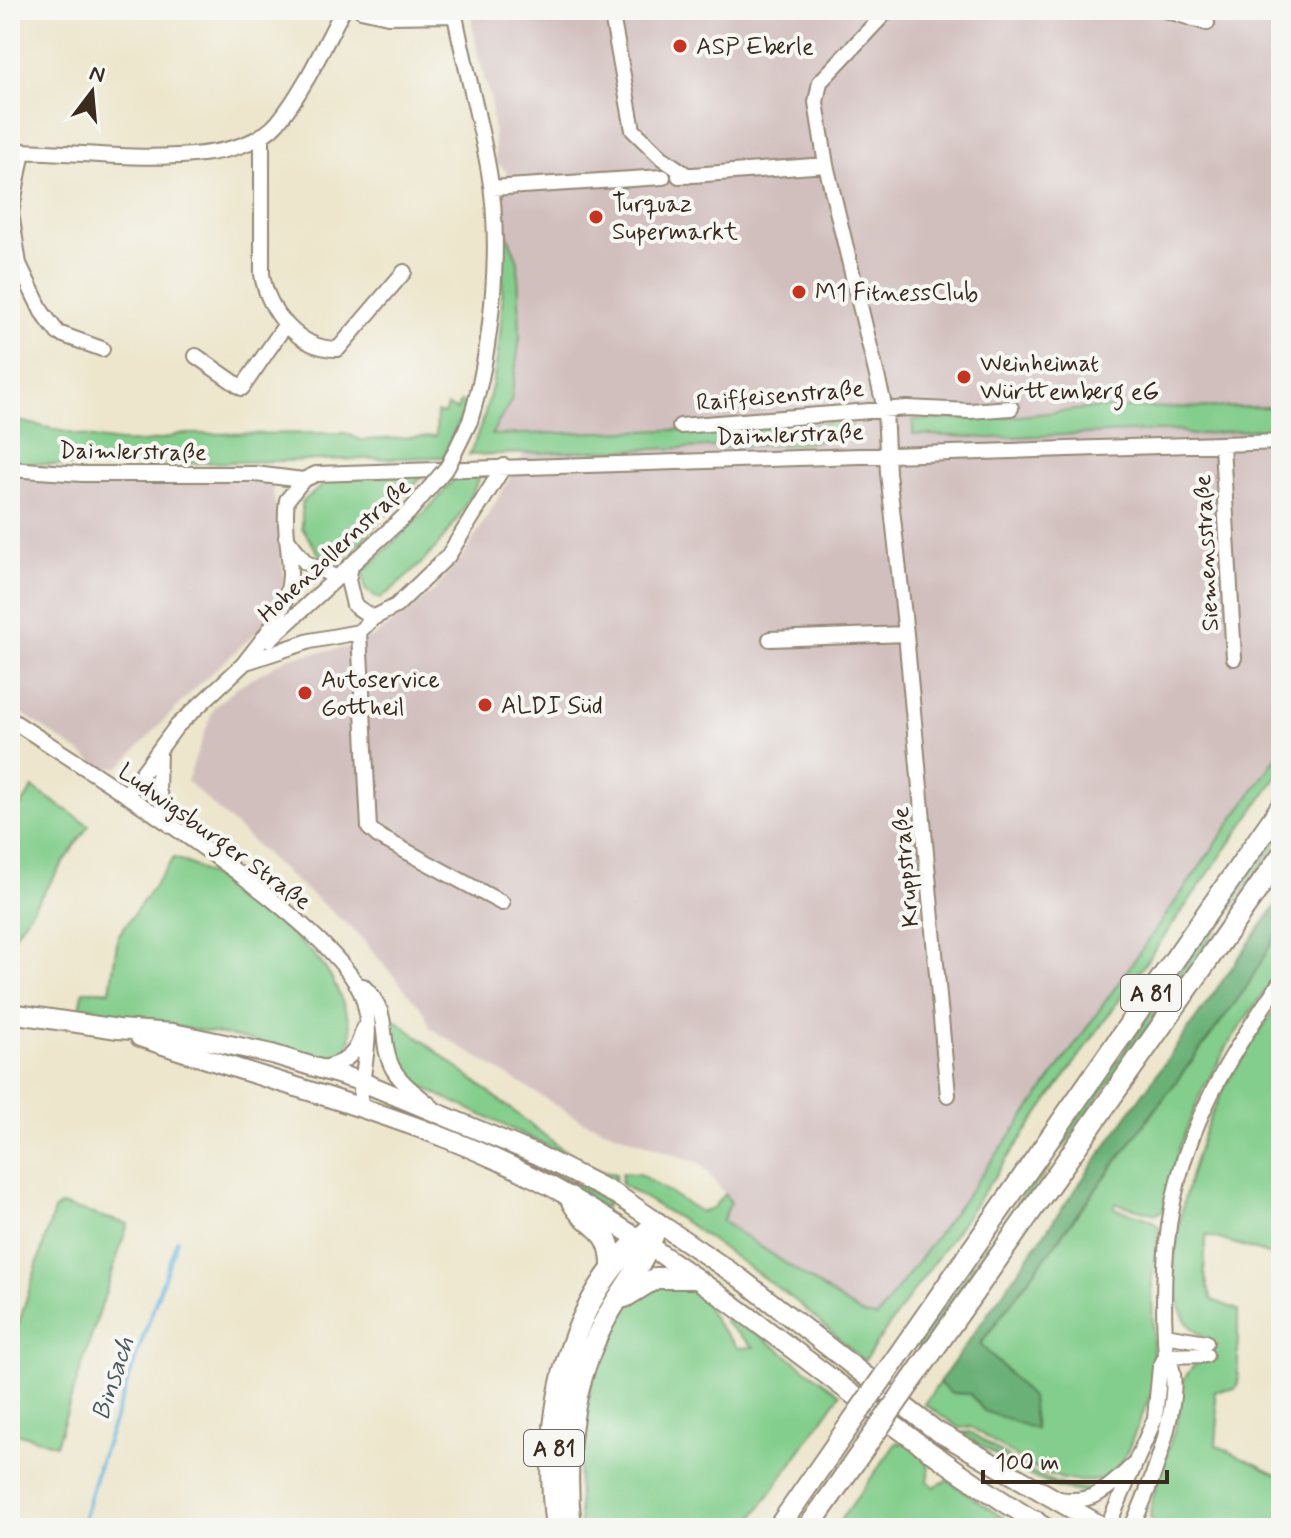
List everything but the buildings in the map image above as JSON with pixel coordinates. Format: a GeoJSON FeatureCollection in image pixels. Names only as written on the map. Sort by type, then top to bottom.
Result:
{"type":"FeatureCollection","features":[{"type":"Feature","properties":{"kind":"highway","name":"A 81"},"geometry":{"type":"LineString","coordinates":[[778,1528],[1281,807]]}},
{"type":"Feature","properties":{"kind":"highway","name":"A 81"},"geometry":{"type":"LineString","coordinates":[[808,1528],[1281,856]]}},
{"type":"Feature","properties":{"kind":"highway"},"geometry":{"type":"LineString","coordinates":[[570,1197],[575,1209],[606,1236],[612,1251],[612,1268]]}},
{"type":"Feature","properties":{"kind":"highway"},"geometry":{"type":"LineString","coordinates":[[644,1244],[657,1223]]}},
{"type":"Feature","properties":{"kind":"highway","name":"A 81"},"geometry":{"type":"LineString","coordinates":[[556,1528],[554,1449],[562,1369],[577,1329],[612,1268],[644,1244]]}},
{"type":"Feature","properties":{"kind":"highway","name":"A 81"},"geometry":{"type":"LineString","coordinates":[[571,1528],[568,1474],[580,1382],[602,1326],[618,1302],[644,1244]]}},
{"type":"Feature","properties":{"kind":"highway","name":"A 81"},"geometry":{"type":"LineString","coordinates":[[618,1302],[656,1278],[694,1278]]}},
{"type":"Feature","properties":{"kind":"main road"},"geometry":{"type":"LineString","coordinates":[[10,1013],[197,1037],[320,1068],[435,1110],[557,1164],[617,1195],[766,1297],[840,1359],[935,1430],[1106,1528]]}},
{"type":"Feature","properties":{"kind":"main road"},"geometry":{"type":"LineString","coordinates":[[118,1029],[360,1106],[505,1164],[570,1197],[694,1278],[907,1436],[1040,1526]]}},
{"type":"Feature","properties":{"kind":"street"},"geometry":{"type":"LineString","coordinates":[[102,349],[78,343],[58,333],[42,312],[19,264],[11,213],[16,151],[210,155],[262,135],[277,123],[293,100],[343,10]]}},
{"type":"Feature","properties":{"kind":"street"},"geometry":{"type":"LineString","coordinates":[[361,10],[388,16],[454,12]]}},
{"type":"Feature","properties":{"kind":"street"},"geometry":{"type":"LineString","coordinates":[[611,10],[633,130],[662,158],[688,176]]}},
{"type":"Feature","properties":{"kind":"street","name":"Raiffeisenstraße"},"geometry":{"type":"LineString","coordinates":[[888,10],[820,82],[816,102],[826,165],[885,409],[888,473]]}},
{"type":"Feature","properties":{"kind":"street"},"geometry":{"type":"LineString","coordinates":[[1165,10],[1207,23]]}},
{"type":"Feature","properties":{"kind":"street","name":"Hohenzollernstraße"},"geometry":{"type":"LineString","coordinates":[[126,795],[176,727],[409,512],[448,466],[470,421],[482,383],[490,330],[492,188],[454,12]]}},
{"type":"Feature","properties":{"kind":"street"},"geometry":{"type":"LineString","coordinates":[[262,135],[262,274],[265,296],[286,324],[323,349],[338,349],[404,272]]}},
{"type":"Feature","properties":{"kind":"street"},"geometry":{"type":"LineString","coordinates":[[492,188],[826,165]]}},
{"type":"Feature","properties":{"kind":"street"},"geometry":{"type":"LineString","coordinates":[[196,356],[242,388],[286,324]]}},
{"type":"Feature","properties":{"kind":"street","name":"Raiffeisenstraße"},"geometry":{"type":"LineString","coordinates":[[680,426],[885,409],[1011,408]]}},
{"type":"Feature","properties":{"kind":"street","name":"Daimlerstraße"},"geometry":{"type":"LineString","coordinates":[[10,469],[82,474],[255,474],[303,480],[316,474],[345,470],[1281,442]]}},
{"type":"Feature","properties":{"kind":"street","name":"Siemensstraße"},"geometry":{"type":"LineString","coordinates":[[1222,446],[1234,658]]}},
{"type":"Feature","properties":{"kind":"street"},"geometry":{"type":"LineString","coordinates":[[245,662],[310,641],[359,632],[373,618],[396,606],[430,578],[462,537],[504,466]]}},
{"type":"Feature","properties":{"kind":"street","name":"Kruppstraße"},"geometry":{"type":"LineString","coordinates":[[888,473],[906,634],[948,1095]]}},
{"type":"Feature","properties":{"kind":"street"},"geometry":{"type":"LineString","coordinates":[[245,662],[274,624],[286,598],[290,574],[286,537],[287,500],[303,480]]}},
{"type":"Feature","properties":{"kind":"street"},"geometry":{"type":"LineString","coordinates":[[286,537],[305,562],[337,578]]}},
{"type":"Feature","properties":{"kind":"street"},"geometry":{"type":"LineString","coordinates":[[351,566],[348,580],[354,605],[373,618]]}},
{"type":"Feature","properties":{"kind":"street"},"geometry":{"type":"LineString","coordinates":[[359,632],[369,828],[378,836],[502,903]]}},
{"type":"Feature","properties":{"kind":"street"},"geometry":{"type":"LineString","coordinates":[[770,639],[906,634]]}},
{"type":"Feature","properties":{"kind":"street","name":"Ludwigsburger Straße"},"geometry":{"type":"LineString","coordinates":[[10,719],[126,795],[268,897],[356,981],[367,1013],[369,1035],[367,1084],[360,1106]]}},
{"type":"Feature","properties":{"kind":"street"},"geometry":{"type":"LineString","coordinates":[[159,749],[158,791],[172,827]]}},
{"type":"Feature","properties":{"kind":"street"},"geometry":{"type":"LineString","coordinates":[[356,981],[377,1004],[397,1076],[435,1110]]}},
{"type":"Feature","properties":{"kind":"street"},"geometry":{"type":"LineString","coordinates":[[1131,1528],[1155,1468],[1168,1422],[1173,1369],[1166,1356],[1163,1264],[1185,1153],[1204,1103],[1237,1045],[1281,981]]}},
{"type":"Feature","properties":{"kind":"street"},"geometry":{"type":"LineString","coordinates":[[320,1068],[335,1066],[352,1056],[361,1039],[367,1013]]}},
{"type":"Feature","properties":{"kind":"street","name":"Ludwigsburger Straße"},"geometry":{"type":"LineString","coordinates":[[367,1084],[388,1052]]}},
{"type":"Feature","properties":{"kind":"street"},"geometry":{"type":"LineString","coordinates":[[1165,1335],[1206,1348],[1166,1356]]}},
{"type":"Feature","properties":{"kind":"street"},"geometry":{"type":"LineString","coordinates":[[1106,1528],[1149,1434],[1159,1397],[1160,1367],[1166,1356]]}},
{"type":"Feature","properties":{"kind":"street"},"geometry":{"type":"LineString","coordinates":[[1048,1497],[1071,1501],[1096,1497],[1139,1459]]}},
{"type":"Feature","properties":{"kind":"shaded area"},"geometry":{"type":"Polygon","coordinates":[[[470,10],[1281,10],[1281,751],[1030,1109],[877,1317],[863,1315],[722,1221],[731,1202],[701,1164],[582,1121],[430,1028],[425,1013],[356,932],[287,874],[187,781],[214,707],[237,687],[289,657],[346,648],[375,636],[433,592],[466,552],[524,454],[469,455],[484,421],[499,356],[504,281],[499,215],[502,199],[501,186],[493,178],[506,176],[506,171],[496,162],[491,100],[478,56],[470,10]]]}},
{"type":"Feature","properties":{"kind":"shaded area"},"geometry":{"type":"Polygon","coordinates":[[[10,474],[264,480],[272,484],[284,576],[282,593],[268,622],[196,687],[120,767],[105,768],[92,761],[10,705],[10,474]]]}},
{"type":"Feature","properties":{"kind":"green space"},"geometry":{"type":"Polygon","coordinates":[[[501,219],[518,261],[520,337],[511,401],[491,435],[810,426],[851,419],[852,436],[798,444],[469,455],[481,426],[496,369],[503,280],[501,219]]]}},
{"type":"Feature","properties":{"kind":"green space"},"geometry":{"type":"Polygon","coordinates":[[[460,402],[467,404],[444,457],[78,466],[10,462],[10,432],[18,421],[119,442],[159,440],[179,434],[345,433],[361,440],[436,436],[437,412],[444,414],[447,406],[457,410],[460,402]]]}},
{"type":"Feature","properties":{"kind":"green space"},"geometry":{"type":"Polygon","coordinates":[[[1281,407],[1281,427],[1190,435],[1179,430],[989,438],[913,434],[913,420],[1001,418],[1094,408],[1281,407]]]}},
{"type":"Feature","properties":{"kind":"green space"},"geometry":{"type":"Polygon","coordinates":[[[459,472],[479,479],[460,515],[438,545],[412,573],[380,599],[365,590],[363,572],[437,500],[459,472]]]}},
{"type":"Feature","properties":{"kind":"green space"},"geometry":{"type":"Polygon","coordinates":[[[423,475],[340,564],[323,560],[302,528],[302,502],[332,478],[423,475]]]}},
{"type":"Feature","properties":{"kind":"green space"},"geometry":{"type":"Polygon","coordinates":[[[1281,751],[1281,771],[864,1361],[796,1301],[691,1226],[621,1184],[622,1173],[639,1174],[701,1212],[713,1208],[724,1194],[731,1202],[722,1221],[863,1315],[877,1317],[1030,1109],[1281,751]]]}},
{"type":"Feature","properties":{"kind":"green space"},"geometry":{"type":"Polygon","coordinates":[[[33,788],[89,825],[10,942],[10,822],[33,788]]]}},
{"type":"Feature","properties":{"kind":"green space"},"geometry":{"type":"Polygon","coordinates":[[[1281,827],[1281,837],[1063,1148],[1058,1145],[1281,827]]]}},
{"type":"Feature","properties":{"kind":"green space"},"geometry":{"type":"Polygon","coordinates":[[[174,858],[210,875],[255,905],[297,939],[325,968],[350,1024],[350,1042],[341,1056],[321,1061],[228,1036],[80,1011],[83,991],[110,991],[118,936],[174,858]]]}},
{"type":"Feature","properties":{"kind":"green space"},"geometry":{"type":"Polygon","coordinates":[[[1281,898],[1281,927],[1246,988],[980,1344],[1031,1397],[1035,1429],[984,1411],[970,1394],[951,1393],[939,1383],[1281,898]]]}},
{"type":"Feature","properties":{"kind":"green space"},"geometry":{"type":"Polygon","coordinates":[[[1281,927],[1281,968],[1231,1040],[1202,1091],[1179,1148],[1164,1210],[1156,1214],[1115,1203],[1114,1208],[1150,1219],[1160,1228],[1152,1279],[1154,1387],[1124,1459],[1102,1485],[1098,1479],[1065,1479],[1032,1466],[971,1427],[960,1428],[924,1404],[939,1383],[951,1393],[970,1394],[984,1411],[1035,1428],[1007,1370],[980,1345],[1246,988],[1281,927]]]}},
{"type":"Feature","properties":{"kind":"green space"},"geometry":{"type":"Polygon","coordinates":[[[1281,1001],[1281,1258],[1206,1235],[1204,1273],[1212,1300],[1238,1310],[1238,1385],[1235,1389],[1214,1391],[1218,1420],[1216,1445],[1281,1476],[1281,1528],[1161,1528],[1150,1518],[1151,1503],[1177,1421],[1183,1380],[1194,1365],[1208,1361],[1208,1338],[1188,1323],[1177,1298],[1175,1265],[1187,1189],[1197,1153],[1219,1098],[1281,1001]]]}},
{"type":"Feature","properties":{"kind":"green space"},"geometry":{"type":"Polygon","coordinates":[[[392,1017],[570,1155],[597,1170],[616,1174],[614,1186],[548,1146],[407,1080],[398,1067],[389,1018],[392,1017]]]}},
{"type":"Feature","properties":{"kind":"green space"},"geometry":{"type":"Polygon","coordinates":[[[403,1104],[488,1138],[609,1201],[605,1208],[521,1162],[400,1112],[403,1104]]]}},
{"type":"Feature","properties":{"kind":"green space"},"geometry":{"type":"Polygon","coordinates":[[[1045,1163],[1050,1166],[921,1349],[916,1346],[1045,1163]]]}},
{"type":"Feature","properties":{"kind":"green space"},"geometry":{"type":"Polygon","coordinates":[[[61,1205],[128,1224],[56,1445],[10,1431],[10,1352],[54,1210],[61,1205]]]}},
{"type":"Feature","properties":{"kind":"green space"},"geometry":{"type":"Polygon","coordinates":[[[675,1286],[699,1293],[717,1324],[738,1348],[754,1347],[725,1323],[723,1313],[729,1313],[840,1394],[746,1528],[580,1528],[580,1447],[597,1368],[607,1343],[633,1301],[650,1289],[675,1286]]]}},
{"type":"Feature","properties":{"kind":"green space"},"geometry":{"type":"Polygon","coordinates":[[[970,1432],[1043,1477],[1058,1484],[1091,1488],[1094,1492],[1058,1488],[1041,1481],[962,1433],[970,1432]]]}},
{"type":"Feature","properties":{"kind":"green space"},"geometry":{"type":"Polygon","coordinates":[[[903,1441],[927,1462],[928,1481],[934,1487],[947,1480],[1018,1528],[835,1528],[897,1442],[901,1444],[903,1441]]]}},
{"type":"Feature","properties":{"kind":"waterway","name":"Binsach"},"geometry":{"type":"LineString","coordinates":[[81,1528],[99,1464],[177,1240]]}},
{"type":"Feature","properties":{"kind":"place","name":"ASP Eberle"},"geometry":{"type":"Point","coordinates":[680,46]}},
{"type":"Feature","properties":{"kind":"place","name":"Turquaz Supermarkt"},"geometry":{"type":"Point","coordinates":[596,217]}},
{"type":"Feature","properties":{"kind":"place","name":"M1 FitnessClub"},"geometry":{"type":"Point","coordinates":[799,292]}},
{"type":"Feature","properties":{"kind":"place","name":"Weinheimat Württemberg eG"},"geometry":{"type":"Point","coordinates":[964,377]}},
{"type":"Feature","properties":{"kind":"place","name":"Autoservice Gottheil"},"geometry":{"type":"Point","coordinates":[305,693]}},
{"type":"Feature","properties":{"kind":"place","name":"ALDI Süd"},"geometry":{"type":"Point","coordinates":[485,705]}}]}
